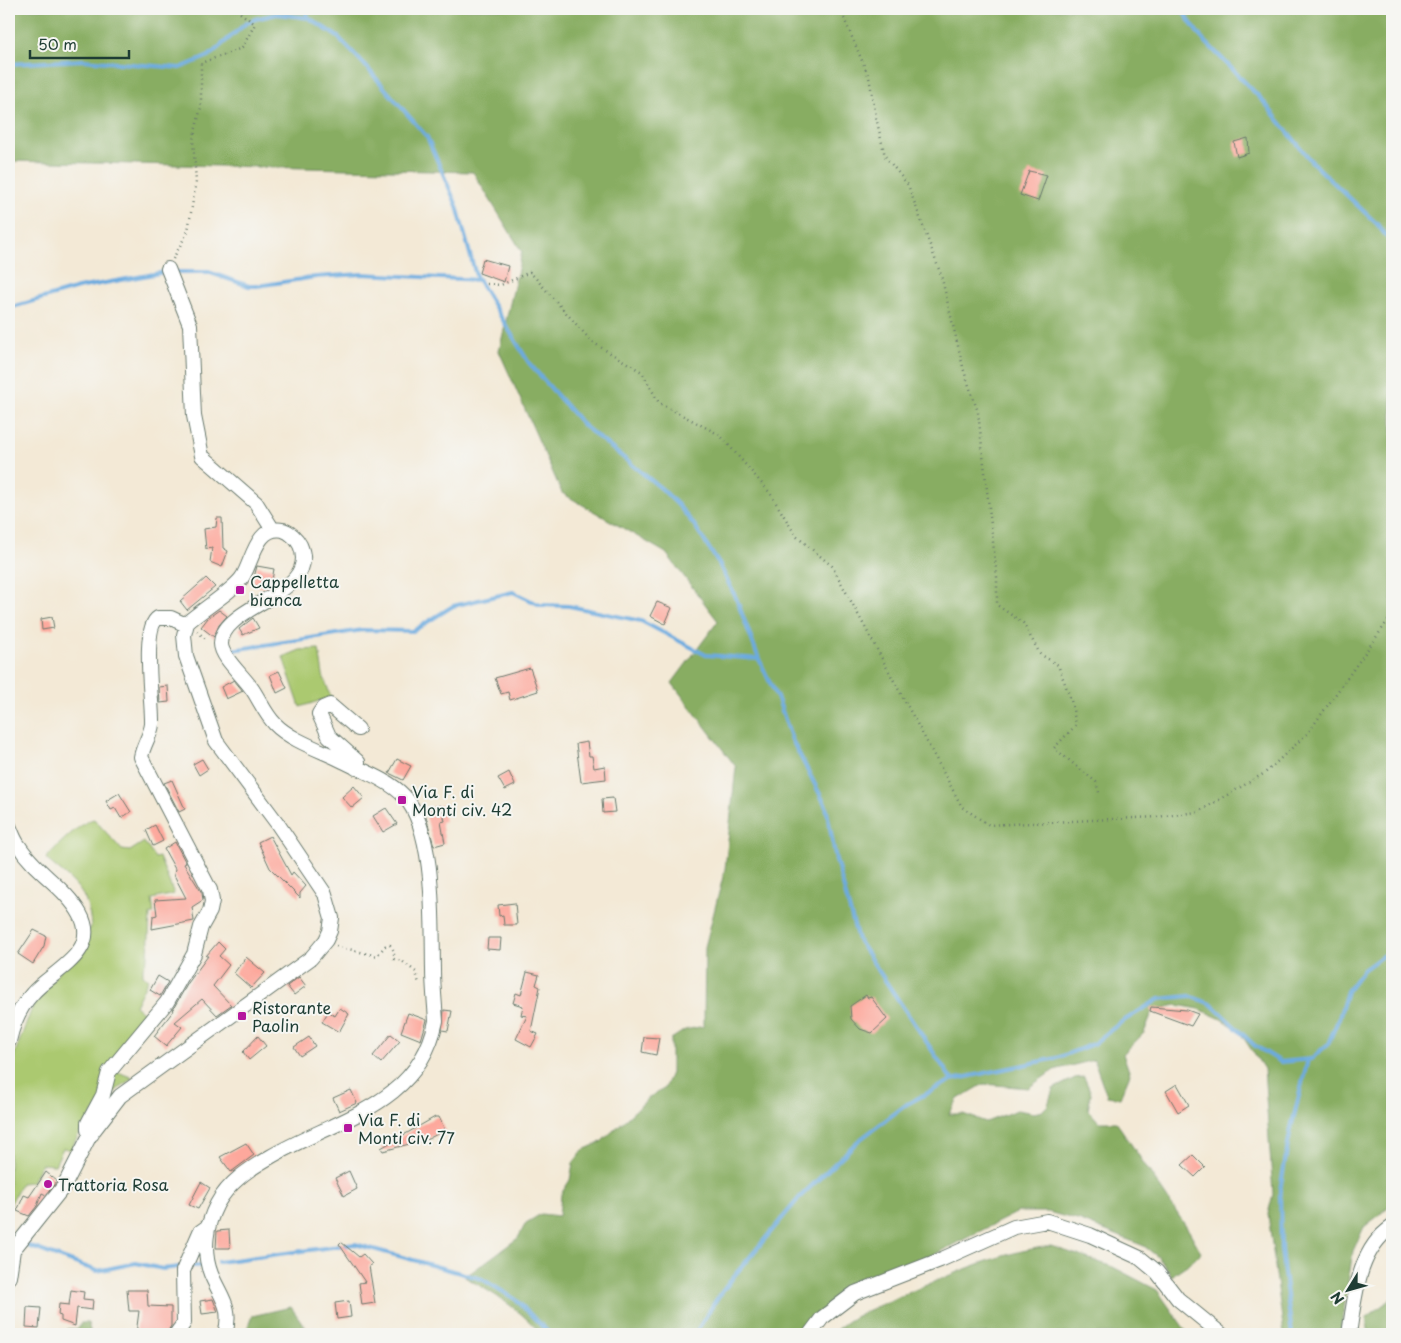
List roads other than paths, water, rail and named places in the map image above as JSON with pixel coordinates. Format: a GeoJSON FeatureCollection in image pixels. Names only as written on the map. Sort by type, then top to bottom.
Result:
{"type":"FeatureCollection","features":[{"type":"Feature","properties":{"kind":"street"},"geometry":{"type":"LineString","coordinates":[[168,269],[190,325],[194,416],[202,456],[256,503],[273,530]]}},
{"type":"Feature","properties":{"kind":"street"},"geometry":{"type":"LineString","coordinates":[[9,1277],[13,1250],[64,1186],[92,1134],[120,1096],[311,958],[326,940],[332,918],[325,894],[277,822],[225,756],[208,725],[186,656],[184,635],[243,577],[262,537],[273,530],[288,532],[295,538],[302,553],[302,564],[292,581],[282,590],[234,622],[222,639],[223,650],[253,690],[276,726],[395,788],[412,806],[421,827],[431,884],[434,919],[433,970],[436,1021],[432,1037],[423,1058],[410,1077],[390,1095],[376,1104],[295,1142],[253,1166],[235,1181],[218,1203],[208,1227],[205,1243],[211,1274],[226,1302],[229,1319],[225,1334]]}},
{"type":"Feature","properties":{"kind":"street"},"geometry":{"type":"LineString","coordinates":[[92,1134],[88,1130],[88,1123],[103,1095],[109,1072],[167,1002],[194,954],[212,901],[210,890],[141,757],[151,729],[151,674],[148,650],[153,622],[158,618],[171,618],[189,630]]}},
{"type":"Feature","properties":{"kind":"street"},"geometry":{"type":"LineString","coordinates":[[356,768],[358,762],[329,736],[320,714],[323,708],[330,705],[358,729]]}},
{"type":"Feature","properties":{"kind":"street"},"geometry":{"type":"LineString","coordinates":[[9,826],[18,846],[72,901],[82,916],[85,930],[80,950],[68,964],[33,992],[22,1008],[14,1022],[9,1041]]}},
{"type":"Feature","properties":{"kind":"street"},"geometry":{"type":"LineString","coordinates":[[810,1334],[822,1318],[855,1293],[940,1260],[1014,1227],[1046,1221],[1090,1235],[1140,1258],[1156,1272],[1178,1299],[1221,1334]]}},
{"type":"Feature","properties":{"kind":"street"},"geometry":{"type":"LineString","coordinates":[[1349,1334],[1363,1260],[1377,1240],[1392,1226]]}},
{"type":"Feature","properties":{"kind":"street"},"geometry":{"type":"LineString","coordinates":[[176,1334],[184,1323],[183,1271],[200,1232],[208,1227]]}},
{"type":"Feature","properties":{"kind":"waterway"},"geometry":{"type":"LineString","coordinates":[[304,9],[309,18]]}},
{"type":"Feature","properties":{"kind":"waterway"},"geometry":{"type":"LineString","coordinates":[[1181,9],[1200,36],[1263,101],[1312,162],[1377,224],[1392,244]]}},
{"type":"Feature","properties":{"kind":"waterway"},"geometry":{"type":"LineString","coordinates":[[9,64],[83,60],[180,68],[209,56],[245,24],[255,19],[277,14],[309,18],[338,37],[363,63],[427,137],[457,206],[476,276],[529,363],[583,425],[662,489],[678,505],[695,526],[719,564],[736,598],[759,659],[779,702],[792,740],[826,806],[836,860],[858,940],[952,1080]]}},
{"type":"Feature","properties":{"kind":"waterway"},"geometry":{"type":"LineString","coordinates":[[9,308],[78,288],[165,272]]}},
{"type":"Feature","properties":{"kind":"waterway"},"geometry":{"type":"LineString","coordinates":[[172,272],[208,272],[249,286],[316,277],[362,274],[479,280]]}},
{"type":"Feature","properties":{"kind":"waterway"},"geometry":{"type":"LineString","coordinates":[[232,650],[363,630],[413,631],[453,606],[513,592],[540,605],[569,606],[641,621],[706,655],[759,659]]}},
{"type":"Feature","properties":{"kind":"waterway"},"geometry":{"type":"LineString","coordinates":[[695,1334],[716,1300],[734,1276],[800,1197],[858,1141],[907,1104],[952,1080],[1057,1058],[1093,1044],[1120,1023],[1159,999],[1190,996],[1211,1004],[1254,1045],[1281,1062],[1311,1059],[1328,1044],[1339,1018],[1347,991],[1363,970],[1392,949]]}},
{"type":"Feature","properties":{"kind":"waterway"},"geometry":{"type":"LineString","coordinates":[[1292,1334],[1281,1249],[1280,1190],[1291,1128],[1308,1059]]}},
{"type":"Feature","properties":{"kind":"waterway"},"geometry":{"type":"LineString","coordinates":[[23,1244],[97,1271],[136,1263],[163,1269],[179,1267]]}},
{"type":"Feature","properties":{"kind":"waterway"},"geometry":{"type":"LineString","coordinates":[[218,1262],[355,1244],[482,1279],[515,1299],[550,1334]]}},
{"type":"Feature","properties":{"kind":"waterway"},"geometry":{"type":"LineString","coordinates":[[190,1266],[202,1266]]}},
{"type":"Feature","properties":{"kind":"place","name":"Cappelletta bianca"},"geometry":{"type":"Point","coordinates":[240,590]}},
{"type":"Feature","properties":{"kind":"place","name":"Via F. di Monti civ. 42"},"geometry":{"type":"Point","coordinates":[402,800]}},
{"type":"Feature","properties":{"kind":"place","name":"Ristorante Paolin"},"geometry":{"type":"Point","coordinates":[242,1016]}},
{"type":"Feature","properties":{"kind":"place","name":"Via F. di Monti civ. 77"},"geometry":{"type":"Point","coordinates":[348,1128]}},
{"type":"Feature","properties":{"kind":"place","name":"Trattoria Rosa"},"geometry":{"type":"Point","coordinates":[48,1184]}}]}
